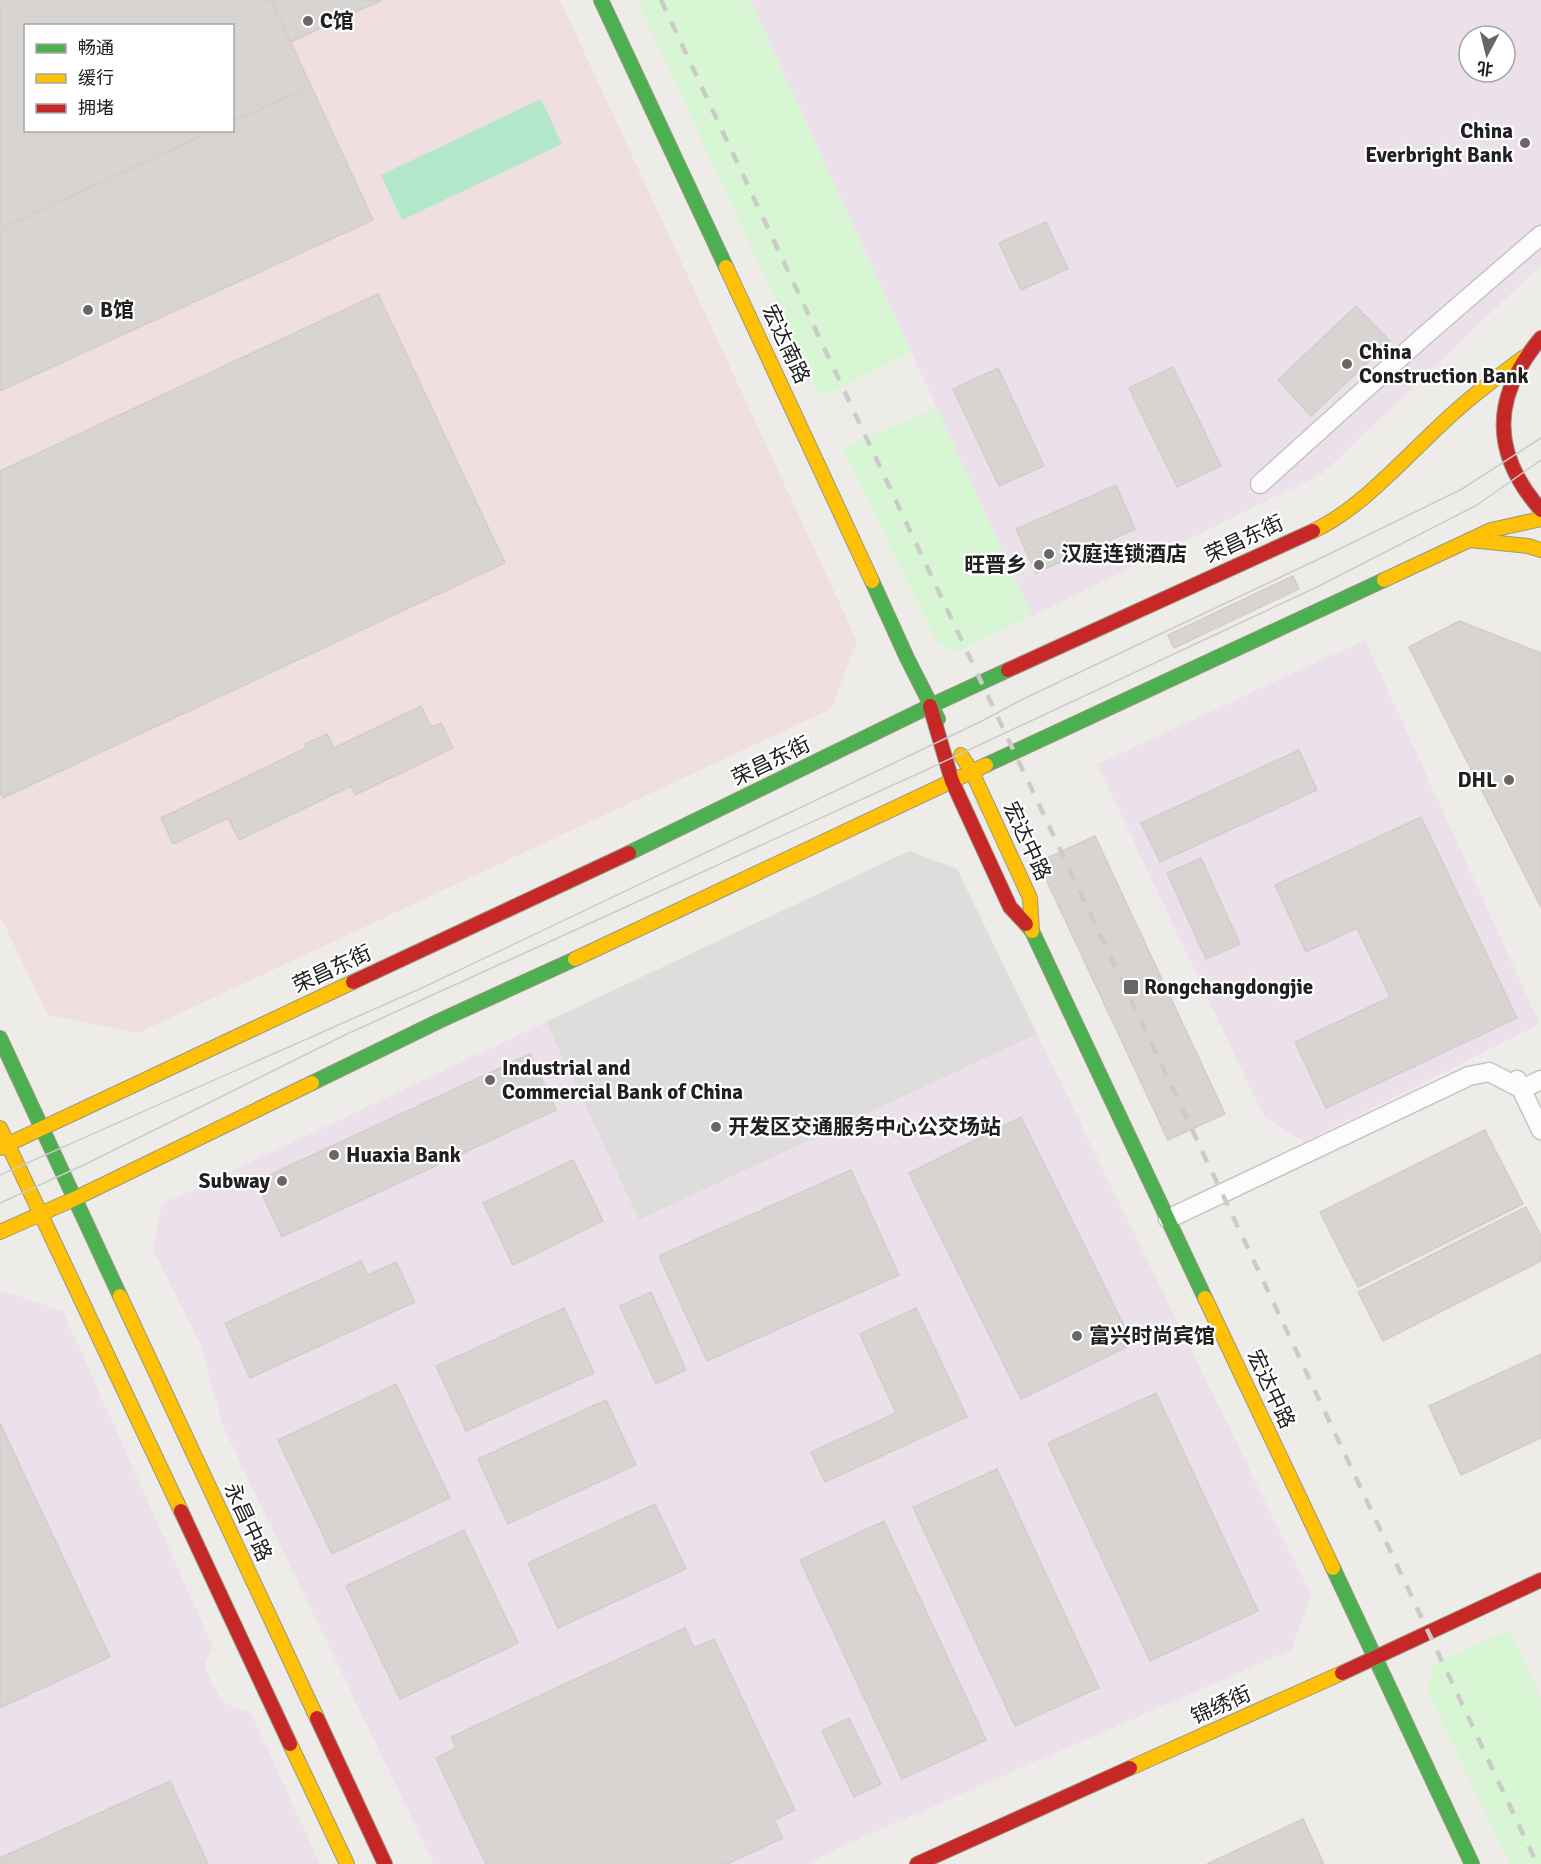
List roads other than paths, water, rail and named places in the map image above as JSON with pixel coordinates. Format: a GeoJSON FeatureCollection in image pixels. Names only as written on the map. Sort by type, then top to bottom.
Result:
{"type":"FeatureCollection","features":[{"type":"Feature","properties":{"kind":"street","name":"宏达南路"},"geometry":{"type":"LineString","coordinates":[[601,0],[930,706]]}},
{"type":"Feature","properties":{"kind":"street"},"geometry":{"type":"LineString","coordinates":[[1260,484],[1423,337],[1541,235]]}},
{"type":"Feature","properties":{"kind":"street"},"geometry":{"type":"LineString","coordinates":[[1541,338],[1524,357],[1510,385],[1504,411],[1504,438],[1509,460],[1517,479],[1530,499],[1541,510]]}},
{"type":"Feature","properties":{"kind":"street","name":"荣昌东街"},"geometry":{"type":"LineString","coordinates":[[4,1147],[694,822],[930,706],[1324,526],[1361,500],[1459,408],[1524,357]]}},
{"type":"Feature","properties":{"kind":"street"},"geometry":{"type":"LineString","coordinates":[[0,1232],[439,1021],[554,970],[1469,540],[1491,530],[1541,519]]}},
{"type":"Feature","properties":{"kind":"street"},"geometry":{"type":"LineString","coordinates":[[1469,540],[1528,546],[1541,550]]}},
{"type":"Feature","properties":{"kind":"street","name":"宏达中路"},"geometry":{"type":"LineString","coordinates":[[930,706],[972,772],[1030,898],[1032,931]]}},
{"type":"Feature","properties":{"kind":"street","name":"宏达中路"},"geometry":{"type":"LineString","coordinates":[[930,706],[952,781],[1010,907],[1032,931],[1472,1864]]}},
{"type":"Feature","properties":{"kind":"street","name":"永昌中路"},"geometry":{"type":"LineString","coordinates":[[0,1038],[385,1864]]}},
{"type":"Feature","properties":{"kind":"street"},"geometry":{"type":"LineString","coordinates":[[1168,1219],[1469,1076],[1489,1072],[1519,1083],[1541,1080]]}},
{"type":"Feature","properties":{"kind":"street"},"geometry":{"type":"LineString","coordinates":[[1519,1083],[1541,1130]]}},
{"type":"Feature","properties":{"kind":"street"},"geometry":{"type":"LineString","coordinates":[[0,1128],[4,1147],[41,1213],[347,1864]]}},
{"type":"Feature","properties":{"kind":"street","name":"锦绣街"},"geometry":{"type":"LineString","coordinates":[[917,1864],[944,1858],[1541,1581]]}},
{"type":"Feature","properties":{"kind":"tram line"},"geometry":{"type":"LineString","coordinates":[[0,1175],[424,987],[982,721],[1019,701],[1462,489],[1541,438]]}},
{"type":"Feature","properties":{"kind":"tram line"},"geometry":{"type":"LineString","coordinates":[[0,1203],[88,1163],[347,1034],[926,770],[1317,587],[1477,505],[1541,460]]}},
{"type":"Feature","properties":{"kind":"railway"},"geometry":{"type":"LineString","coordinates":[[661,0],[1537,1864]]}},
{"type":"Feature","properties":{"kind":"place","name":"C馆"},"geometry":{"type":"Point","coordinates":[308,21]}},
{"type":"Feature","properties":{"kind":"place","name":"China Everbright Bank"},"geometry":{"type":"Point","coordinates":[1525,143]}},
{"type":"Feature","properties":{"kind":"place","name":"B馆"},"geometry":{"type":"Point","coordinates":[88,310]}},
{"type":"Feature","properties":{"kind":"place","name":"China Construction Bank"},"geometry":{"type":"Point","coordinates":[1347,364]}},
{"type":"Feature","properties":{"kind":"place","name":"汉庭连锁酒店"},"geometry":{"type":"Point","coordinates":[1049,554]}},
{"type":"Feature","properties":{"kind":"place","name":"旺晋乡"},"geometry":{"type":"Point","coordinates":[1039,565]}},
{"type":"Feature","properties":{"kind":"place","name":"DHL"},"geometry":{"type":"Point","coordinates":[1509,780]}},
{"type":"Feature","properties":{"kind":"place","name":"Rongchangdongjie"},"geometry":{"type":"Point","coordinates":[1131,987]}},
{"type":"Feature","properties":{"kind":"place","name":"Industrial and Commercial Bank of China"},"geometry":{"type":"Point","coordinates":[490,1080]}},
{"type":"Feature","properties":{"kind":"place","name":"开发区交通服务中心公交场站"},"geometry":{"type":"Point","coordinates":[716,1127]}},
{"type":"Feature","properties":{"kind":"place","name":"Huaxia Bank"},"geometry":{"type":"Point","coordinates":[334,1155]}},
{"type":"Feature","properties":{"kind":"place","name":"Subway"},"geometry":{"type":"Point","coordinates":[282,1181]}},
{"type":"Feature","properties":{"kind":"place","name":"富兴时尚宾馆"},"geometry":{"type":"Point","coordinates":[1077,1336]}}]}
